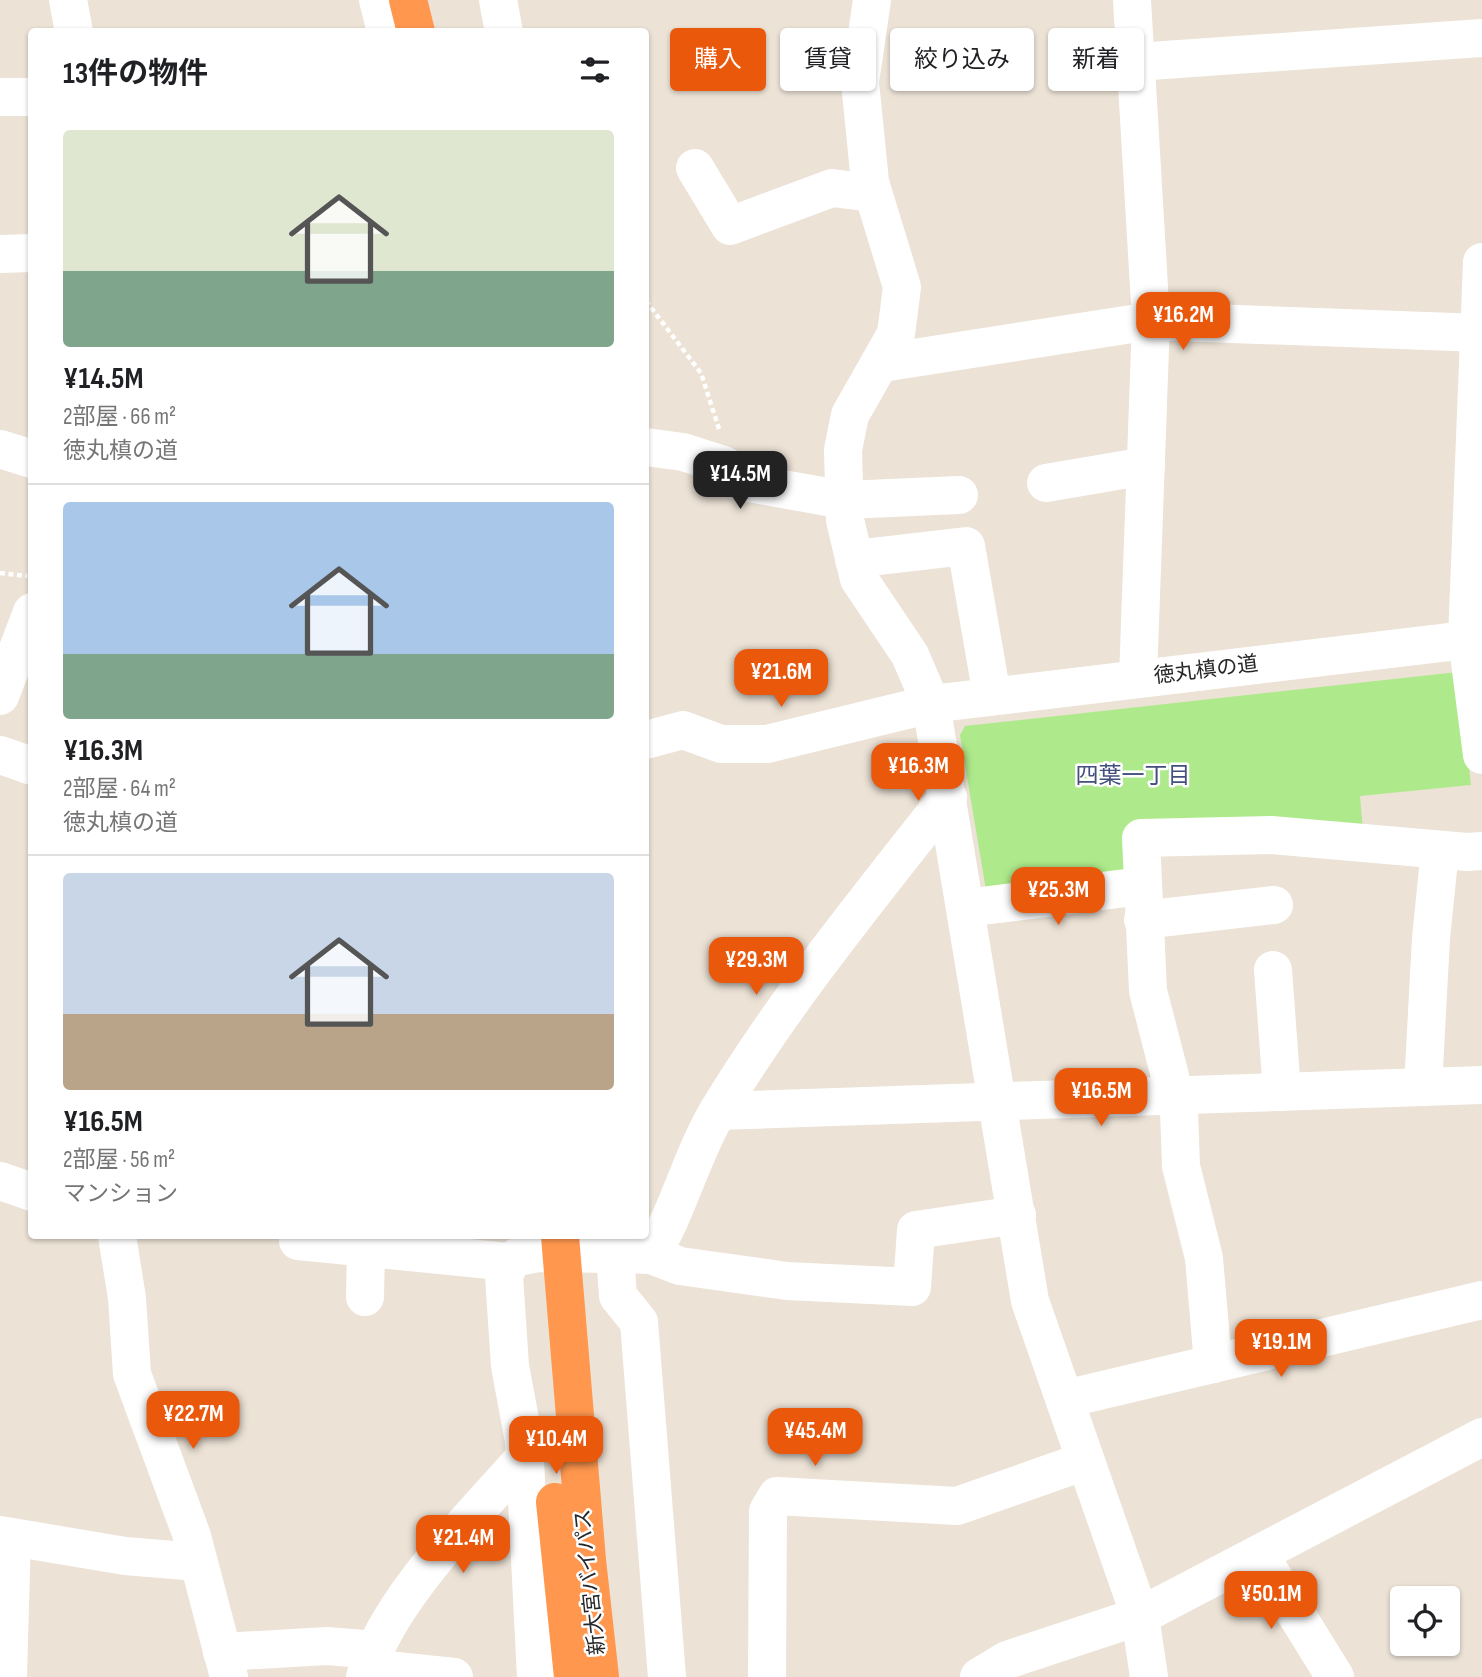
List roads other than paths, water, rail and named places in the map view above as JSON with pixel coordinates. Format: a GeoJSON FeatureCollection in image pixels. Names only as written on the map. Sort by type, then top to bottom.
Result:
{"type":"FeatureCollection","features":[{"type":"Feature","properties":{"kind":"highway"},"geometry":{"type":"LineString","coordinates":[[408,0],[415,28]]}},
{"type":"Feature","properties":{"kind":"highway"},"geometry":{"type":"LineString","coordinates":[[425,0],[431,28]]}},
{"type":"Feature","properties":{"kind":"highway","name":"新大宮バイパス"},"geometry":{"type":"LineString","coordinates":[[541,1248],[560,1570],[573,1677]]}},
{"type":"Feature","properties":{"kind":"highway","name":"新大宮バイパス"},"geometry":{"type":"LineString","coordinates":[[541,1248],[587,1560],[600,1677]]}},
{"type":"Feature","properties":{"kind":"street"},"geometry":{"type":"LineString","coordinates":[[68,0],[73,28]]}},
{"type":"Feature","properties":{"kind":"street"},"geometry":{"type":"LineString","coordinates":[[378,0],[385,28]]}},
{"type":"Feature","properties":{"kind":"street"},"geometry":{"type":"LineString","coordinates":[[498,0],[502,28]]}},
{"type":"Feature","properties":{"kind":"street"},"geometry":{"type":"LineString","coordinates":[[872,0],[860,82],[873,193],[902,287],[897,334],[850,415],[843,450],[844,500],[859,579],[910,655],[931,704],[1030,1301],[1140,1616],[1149,1677]]}},
{"type":"Feature","properties":{"kind":"street"},"geometry":{"type":"LineString","coordinates":[[1132,0],[1134,28]]}},
{"type":"Feature","properties":{"kind":"street"},"geometry":{"type":"LineString","coordinates":[[1144,61],[1482,38]]}},
{"type":"Feature","properties":{"kind":"street"},"geometry":{"type":"LineString","coordinates":[[1138,91],[1152,321],[1138,678]]}},
{"type":"Feature","properties":{"kind":"street"},"geometry":{"type":"LineString","coordinates":[[0,97],[28,97]]}},
{"type":"Feature","properties":{"kind":"street"},"geometry":{"type":"LineString","coordinates":[[695,168],[730,226],[832,188],[873,193]]}},
{"type":"Feature","properties":{"kind":"street"},"geometry":{"type":"LineString","coordinates":[[0,254],[28,253]]}},
{"type":"Feature","properties":{"kind":"street"},"geometry":{"type":"LineString","coordinates":[[1482,262],[1475,639],[1482,755]]}},
{"type":"Feature","properties":{"kind":"street"},"geometry":{"type":"LineString","coordinates":[[882,363],[1152,321],[1480,333]]}},
{"type":"Feature","properties":{"kind":"street"},"geometry":{"type":"LineString","coordinates":[[649,447],[683,452],[724,465],[735,476],[749,483],[844,500],[959,495]]}},
{"type":"Feature","properties":{"kind":"street"},"geometry":{"type":"LineString","coordinates":[[0,449],[28,458]]}},
{"type":"Feature","properties":{"kind":"street"},"geometry":{"type":"LineString","coordinates":[[1046,483],[1146,466]]}},
{"type":"Feature","properties":{"kind":"street"},"geometry":{"type":"LineString","coordinates":[[854,559],[966,546],[992,696]]}},
{"type":"Feature","properties":{"kind":"street"},"geometry":{"type":"LineString","coordinates":[[0,696],[28,622]]}},
{"type":"Feature","properties":{"kind":"street","name":"徳丸槙の道"},"geometry":{"type":"LineString","coordinates":[[649,739],[683,730],[721,744],[767,744],[931,704],[1475,639]]}},
{"type":"Feature","properties":{"kind":"street"},"geometry":{"type":"LineString","coordinates":[[0,755],[28,765]]}},
{"type":"Feature","properties":{"kind":"street"},"geometry":{"type":"LineString","coordinates":[[634,1255],[667,1230],[718,1111],[783,1010],[947,797]]}},
{"type":"Feature","properties":{"kind":"street"},"geometry":{"type":"LineString","coordinates":[[1213,1364],[1204,1258],[1181,1166],[1179,1111],[1148,991],[1141,838],[1271,835],[1440,850],[1482,851]]}},
{"type":"Feature","properties":{"kind":"street"},"geometry":{"type":"LineString","coordinates":[[1423,1087],[1431,938],[1440,850]]}},
{"type":"Feature","properties":{"kind":"street"},"geometry":{"type":"LineString","coordinates":[[965,908],[1143,903],[1274,905]]}},
{"type":"Feature","properties":{"kind":"street"},"geometry":{"type":"LineString","coordinates":[[1272,970],[1282,1092]]}},
{"type":"Feature","properties":{"kind":"street"},"geometry":{"type":"LineString","coordinates":[[718,1111],[1482,1085]]}},
{"type":"Feature","properties":{"kind":"street"},"geometry":{"type":"LineString","coordinates":[[0,1181],[28,1191]]}},
{"type":"Feature","properties":{"kind":"street"},"geometry":{"type":"LineString","coordinates":[[298,1241],[366,1248],[541,1248],[634,1255],[680,1266],[787,1281],[912,1286],[916,1230],[1017,1214]]}},
{"type":"Feature","properties":{"kind":"street"},"geometry":{"type":"LineString","coordinates":[[117,1239],[127,1298],[132,1374],[192,1536],[226,1665],[327,1646],[370,1665],[454,1677]]}},
{"type":"Feature","properties":{"kind":"street"},"geometry":{"type":"LineString","coordinates":[[638,1239],[618,1296],[639,1322],[667,1677]]}},
{"type":"Feature","properties":{"kind":"street"},"geometry":{"type":"LineString","coordinates":[[365,1297],[366,1248]]}},
{"type":"Feature","properties":{"kind":"street"},"geometry":{"type":"LineString","coordinates":[[536,1677],[525,1457],[510,1366],[505,1276],[541,1248]]}},
{"type":"Feature","properties":{"kind":"street"},"geometry":{"type":"LineString","coordinates":[[1065,1399],[1482,1300]]}},
{"type":"Feature","properties":{"kind":"street"},"geometry":{"type":"LineString","coordinates":[[979,1677],[1007,1660],[1140,1616],[1482,1437]]}},
{"type":"Feature","properties":{"kind":"street"},"geometry":{"type":"LineString","coordinates":[[370,1665],[411,1591],[525,1457]]}},
{"type":"Feature","properties":{"kind":"street"},"geometry":{"type":"LineString","coordinates":[[766,1677],[768,1511],[777,1496],[957,1506],[1085,1461]]}},
{"type":"Feature","properties":{"kind":"street"},"geometry":{"type":"LineString","coordinates":[[8,1675],[6,1536],[125,1556],[198,1562]]}},
{"type":"Feature","properties":{"kind":"street"},"geometry":{"type":"LineString","coordinates":[[1259,1554],[1335,1677]]}},
{"type":"Feature","properties":{"kind":"district","name":"四葉一丁目"},"geometry":{"type":"Point","coordinates":[1133,776]}}]}
